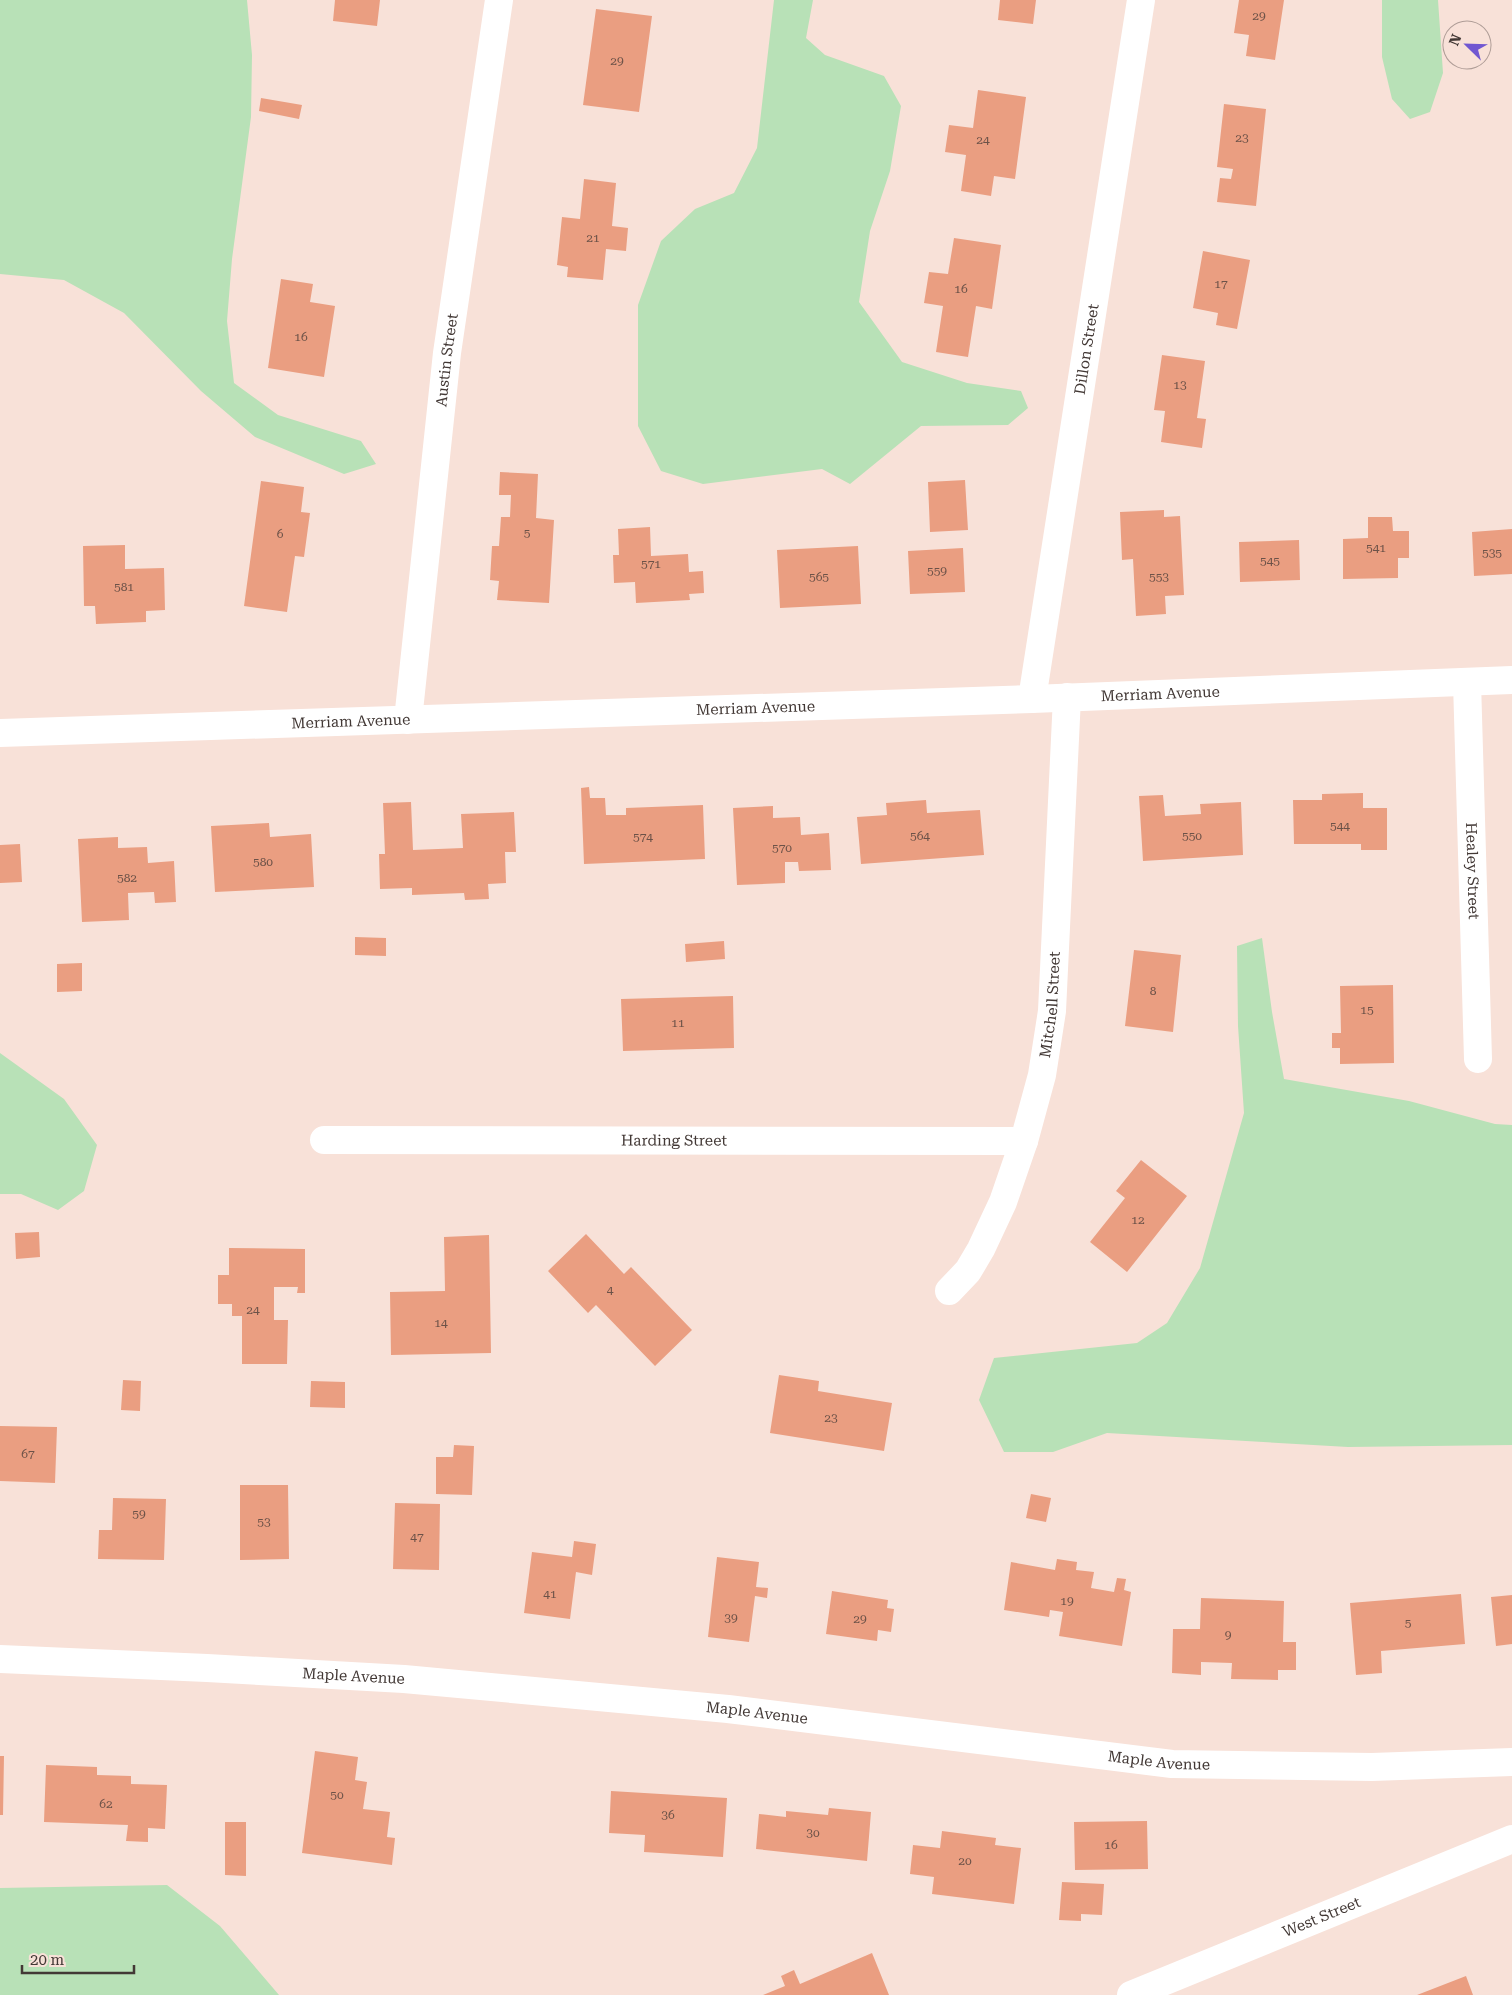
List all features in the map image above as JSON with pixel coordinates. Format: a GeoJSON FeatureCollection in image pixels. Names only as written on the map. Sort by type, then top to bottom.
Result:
{"type":"FeatureCollection","features":[{"type":"Feature","properties":{"kind":"street","name":"Austin Street"},"geometry":{"type":"LineString","coordinates":[[408,720],[446,353],[499,0]]}},
{"type":"Feature","properties":{"kind":"street","name":"Dillon Street"},"geometry":{"type":"LineString","coordinates":[[1032,699],[1141,0]]}},
{"type":"Feature","properties":{"kind":"street","name":"Merriam Avenue"},"geometry":{"type":"LineString","coordinates":[[0,733],[1067,698],[1512,680]]}},
{"type":"Feature","properties":{"kind":"street","name":"Healey Street"},"geometry":{"type":"LineString","coordinates":[[1467,682],[1478,1059]]}},
{"type":"Feature","properties":{"kind":"street","name":"Mitchell Street"},"geometry":{"type":"LineString","coordinates":[[949,1291],[968,1271],[981,1249],[1003,1202],[1024,1141],[1042,1075],[1052,1011],[1067,698]]}},
{"type":"Feature","properties":{"kind":"street","name":"Harding Street"},"geometry":{"type":"LineString","coordinates":[[324,1140],[1024,1141]]}},
{"type":"Feature","properties":{"kind":"street","name":"Maple Avenue"},"geometry":{"type":"LineString","coordinates":[[0,1660],[207,1668],[404,1679],[728,1709],[1172,1764],[1372,1767],[1512,1762]]}},
{"type":"Feature","properties":{"kind":"street","name":"West Street"},"geometry":{"type":"LineString","coordinates":[[1131,1995],[1512,1839]]}},
{"type":"Feature","properties":{"kind":"green space"},"geometry":{"type":"Polygon","coordinates":[[[0,0],[247,0],[252,55],[251,117],[232,259],[227,321],[234,383],[278,415],[361,441],[376,464],[344,474],[255,437],[201,391],[124,313],[64,280],[0,274],[0,0]]]}},
{"type":"Feature","properties":{"kind":"green space"},"geometry":{"type":"Polygon","coordinates":[[[774,0],[813,0],[806,38],[825,55],[884,76],[901,106],[890,171],[870,231],[859,302],[902,362],[967,383],[1021,391],[1028,408],[1008,425],[921,426],[850,484],[822,469],[703,484],[661,471],[638,426],[638,305],[661,241],[695,209],[734,193],[757,148],[774,0]]]}},
{"type":"Feature","properties":{"kind":"green space"},"geometry":{"type":"Polygon","coordinates":[[[1382,0],[1438,0],[1443,73],[1430,112],[1410,119],[1392,99],[1382,57],[1382,0]]]}},
{"type":"Feature","properties":{"kind":"green space"},"geometry":{"type":"Polygon","coordinates":[[[1262,938],[1272,1012],[1284,1079],[1409,1101],[1495,1124],[1512,1125],[1512,1445],[1348,1447],[1107,1433],[1053,1452],[1004,1452],[979,1400],[994,1358],[1137,1343],[1167,1323],[1200,1268],[1244,1113],[1238,1026],[1237,946],[1262,938]]]}},
{"type":"Feature","properties":{"kind":"green space"},"geometry":{"type":"Polygon","coordinates":[[[0,1053],[64,1099],[97,1145],[84,1191],[58,1210],[21,1194],[0,1194],[0,1053]]]}},
{"type":"Feature","properties":{"kind":"green space"},"geometry":{"type":"Polygon","coordinates":[[[167,1885],[220,1926],[279,1995],[0,1995],[0,1888],[167,1885]]]}},
{"type":"Feature","properties":{"kind":"building"},"geometry":{"type":"Polygon","coordinates":[[[335,0],[380,0],[377,26],[333,21],[335,0]]]}},
{"type":"Feature","properties":{"kind":"building"},"geometry":{"type":"Polygon","coordinates":[[[1000,0],[1036,0],[1033,24],[998,20],[1000,0]]]}},
{"type":"Feature","properties":{"kind":"building"},"geometry":{"type":"Polygon","coordinates":[[[1239,0],[1284,0],[1275,60],[1246,56],[1249,35],[1234,33],[1239,0]]]}},
{"type":"Feature","properties":{"kind":"building"},"geometry":{"type":"Polygon","coordinates":[[[596,9],[652,16],[639,112],[583,105],[596,9]]]}},
{"type":"Feature","properties":{"kind":"building"},"geometry":{"type":"Polygon","coordinates":[[[978,90],[1026,97],[1015,179],[994,176],[991,196],[961,191],[966,155],[945,152],[949,125],[973,128],[978,90]]]}},
{"type":"Feature","properties":{"kind":"building"},"geometry":{"type":"Polygon","coordinates":[[[261,98],[302,105],[299,119],[259,111],[261,98]]]}},
{"type":"Feature","properties":{"kind":"building"},"geometry":{"type":"Polygon","coordinates":[[[1224,104],[1266,109],[1256,206],[1217,202],[1220,178],[1231,179],[1233,169],[1217,167],[1224,104]]]}},
{"type":"Feature","properties":{"kind":"building"},"geometry":{"type":"Polygon","coordinates":[[[584,179],[616,183],[612,226],[628,228],[626,251],[606,249],[603,280],[567,277],[568,267],[557,265],[562,217],[580,219],[584,179]]]}},
{"type":"Feature","properties":{"kind":"building"},"geometry":{"type":"Polygon","coordinates":[[[954,238],[1001,245],[992,309],[976,306],[968,357],[936,352],[943,306],[924,303],[929,272],[948,274],[954,238]]]}},
{"type":"Feature","properties":{"kind":"building"},"geometry":{"type":"Polygon","coordinates":[[[1203,251],[1250,260],[1237,329],[1216,325],[1218,313],[1193,308],[1203,251]]]}},
{"type":"Feature","properties":{"kind":"building"},"geometry":{"type":"Polygon","coordinates":[[[281,279],[313,284],[310,302],[335,306],[324,377],[268,368],[281,279]]]}},
{"type":"Feature","properties":{"kind":"building"},"geometry":{"type":"Polygon","coordinates":[[[1162,355],[1205,361],[1197,418],[1206,419],[1202,448],[1161,442],[1165,411],[1154,410],[1162,355]]]}},
{"type":"Feature","properties":{"kind":"building"},"geometry":{"type":"Polygon","coordinates":[[[500,472],[538,474],[536,518],[554,520],[549,603],[497,600],[499,581],[490,580],[492,546],[499,546],[501,517],[510,517],[511,495],[499,495],[500,472]]]}},
{"type":"Feature","properties":{"kind":"building"},"geometry":{"type":"Polygon","coordinates":[[[965,480],[968,530],[930,532],[928,482],[965,480]]]}},
{"type":"Feature","properties":{"kind":"building"},"geometry":{"type":"Polygon","coordinates":[[[261,481],[304,487],[301,512],[310,513],[304,557],[295,556],[287,612],[244,606],[261,481]]]}},
{"type":"Feature","properties":{"kind":"building"},"geometry":{"type":"Polygon","coordinates":[[[1164,510],[1164,517],[1180,516],[1184,595],[1165,596],[1166,614],[1136,616],[1133,559],[1122,560],[1120,512],[1164,510]]]}},
{"type":"Feature","properties":{"kind":"building"},"geometry":{"type":"Polygon","coordinates":[[[1368,517],[1392,517],[1393,531],[1409,531],[1409,558],[1398,558],[1398,578],[1343,579],[1343,539],[1368,538],[1368,517]]]}},
{"type":"Feature","properties":{"kind":"building"},"geometry":{"type":"Polygon","coordinates":[[[650,527],[651,556],[688,554],[689,572],[703,571],[704,593],[689,594],[690,600],[636,603],[635,582],[614,583],[613,555],[619,555],[618,529],[650,527]]]}},
{"type":"Feature","properties":{"kind":"building"},"geometry":{"type":"Polygon","coordinates":[[[1512,529],[1512,574],[1474,576],[1472,532],[1512,529]]]}},
{"type":"Feature","properties":{"kind":"building"},"geometry":{"type":"Polygon","coordinates":[[[1299,540],[1300,580],[1240,582],[1239,542],[1299,540]]]}},
{"type":"Feature","properties":{"kind":"building"},"geometry":{"type":"Polygon","coordinates":[[[125,545],[125,569],[164,568],[165,610],[146,611],[146,622],[96,624],[95,606],[84,606],[83,546],[125,545]]]}},
{"type":"Feature","properties":{"kind":"building"},"geometry":{"type":"Polygon","coordinates":[[[858,546],[861,604],[780,608],[777,550],[858,546]]]}},
{"type":"Feature","properties":{"kind":"building"},"geometry":{"type":"Polygon","coordinates":[[[963,548],[965,592],[910,594],[908,551],[963,548]]]}},
{"type":"Feature","properties":{"kind":"building"},"geometry":{"type":"Polygon","coordinates":[[[589,787],[590,798],[605,798],[606,815],[626,815],[626,808],[703,805],[705,859],[584,864],[581,788],[589,787]]]}},
{"type":"Feature","properties":{"kind":"building"},"geometry":{"type":"Polygon","coordinates":[[[1363,793],[1363,808],[1387,808],[1387,850],[1361,850],[1361,844],[1294,844],[1293,800],[1322,800],[1322,794],[1363,793]]]}},
{"type":"Feature","properties":{"kind":"building"},"geometry":{"type":"Polygon","coordinates":[[[1163,795],[1165,816],[1201,814],[1200,804],[1241,802],[1243,855],[1143,861],[1139,796],[1163,795]]]}},
{"type":"Feature","properties":{"kind":"building"},"geometry":{"type":"Polygon","coordinates":[[[926,800],[927,813],[980,810],[984,855],[861,864],[857,817],[887,815],[886,803],[926,800]]]}},
{"type":"Feature","properties":{"kind":"building"},"geometry":{"type":"Polygon","coordinates":[[[411,802],[413,850],[463,848],[461,814],[514,812],[516,852],[505,852],[506,883],[488,884],[489,899],[465,900],[464,893],[412,895],[412,888],[380,889],[379,854],[385,854],[383,803],[411,802]]]}},
{"type":"Feature","properties":{"kind":"building"},"geometry":{"type":"Polygon","coordinates":[[[773,806],[773,818],[800,817],[801,835],[829,833],[831,870],[799,871],[798,862],[785,862],[785,883],[737,885],[733,808],[773,806]]]}},
{"type":"Feature","properties":{"kind":"building"},"geometry":{"type":"Polygon","coordinates":[[[269,823],[270,837],[311,834],[314,887],[215,892],[211,826],[269,823]]]}},
{"type":"Feature","properties":{"kind":"building"},"geometry":{"type":"Polygon","coordinates":[[[118,837],[118,848],[147,847],[148,863],[174,861],[176,902],[155,903],[154,892],[128,893],[129,920],[82,922],[78,839],[118,837]]]}},
{"type":"Feature","properties":{"kind":"building"},"geometry":{"type":"Polygon","coordinates":[[[20,844],[22,882],[0,883],[0,845],[20,844]]]}},
{"type":"Feature","properties":{"kind":"building"},"geometry":{"type":"Polygon","coordinates":[[[355,937],[386,938],[386,956],[355,955],[355,937]]]}},
{"type":"Feature","properties":{"kind":"building"},"geometry":{"type":"Polygon","coordinates":[[[724,941],[725,959],[686,962],[685,944],[724,941]]]}},
{"type":"Feature","properties":{"kind":"building"},"geometry":{"type":"Polygon","coordinates":[[[1134,950],[1181,955],[1173,1032],[1125,1026],[1134,950]]]}},
{"type":"Feature","properties":{"kind":"building"},"geometry":{"type":"Polygon","coordinates":[[[82,963],[82,991],[57,992],[57,964],[82,963]]]}},
{"type":"Feature","properties":{"kind":"building"},"geometry":{"type":"Polygon","coordinates":[[[1393,985],[1394,1063],[1340,1064],[1340,1048],[1332,1048],[1332,1033],[1341,1033],[1340,986],[1393,985]]]}},
{"type":"Feature","properties":{"kind":"building"},"geometry":{"type":"Polygon","coordinates":[[[733,996],[734,1048],[623,1051],[621,999],[733,996]]]}},
{"type":"Feature","properties":{"kind":"building"},"geometry":{"type":"Polygon","coordinates":[[[1141,1160],[1187,1196],[1127,1272],[1090,1242],[1125,1198],[1116,1191],[1141,1160]]]}},
{"type":"Feature","properties":{"kind":"building"},"geometry":{"type":"Polygon","coordinates":[[[39,1232],[40,1257],[16,1259],[15,1233],[39,1232]]]}},
{"type":"Feature","properties":{"kind":"building"},"geometry":{"type":"Polygon","coordinates":[[[586,1234],[624,1274],[631,1267],[692,1330],[655,1366],[596,1305],[588,1313],[548,1271],[586,1234]]]}},
{"type":"Feature","properties":{"kind":"building"},"geometry":{"type":"Polygon","coordinates":[[[489,1235],[491,1353],[391,1355],[390,1292],[445,1291],[444,1237],[489,1235]]]}},
{"type":"Feature","properties":{"kind":"building"},"geometry":{"type":"Polygon","coordinates":[[[229,1248],[305,1249],[305,1293],[297,1293],[298,1287],[274,1287],[274,1320],[288,1320],[287,1364],[242,1364],[242,1316],[232,1316],[232,1304],[218,1304],[218,1275],[229,1275],[229,1248]]]}},
{"type":"Feature","properties":{"kind":"building"},"geometry":{"type":"Polygon","coordinates":[[[779,1375],[819,1381],[818,1391],[892,1403],[884,1451],[770,1433],[779,1375]]]}},
{"type":"Feature","properties":{"kind":"building"},"geometry":{"type":"Polygon","coordinates":[[[123,1380],[141,1381],[140,1411],[121,1410],[123,1380]]]}},
{"type":"Feature","properties":{"kind":"building"},"geometry":{"type":"Polygon","coordinates":[[[311,1381],[345,1382],[345,1408],[310,1407],[311,1381]]]}},
{"type":"Feature","properties":{"kind":"building"},"geometry":{"type":"Polygon","coordinates":[[[0,1426],[57,1427],[55,1483],[0,1481],[0,1426]]]}},
{"type":"Feature","properties":{"kind":"building"},"geometry":{"type":"Polygon","coordinates":[[[454,1445],[474,1446],[472,1495],[436,1494],[436,1457],[453,1457],[454,1445]]]}},
{"type":"Feature","properties":{"kind":"building"},"geometry":{"type":"Polygon","coordinates":[[[240,1485],[288,1485],[289,1559],[240,1560],[240,1485]]]}},
{"type":"Feature","properties":{"kind":"building"},"geometry":{"type":"Polygon","coordinates":[[[1031,1494],[1051,1498],[1046,1522],[1026,1518],[1031,1494]]]}},
{"type":"Feature","properties":{"kind":"building"},"geometry":{"type":"Polygon","coordinates":[[[113,1498],[166,1499],[164,1560],[98,1559],[99,1530],[112,1530],[113,1498]]]}},
{"type":"Feature","properties":{"kind":"building"},"geometry":{"type":"Polygon","coordinates":[[[395,1503],[440,1504],[439,1570],[393,1569],[395,1503]]]}},
{"type":"Feature","properties":{"kind":"building"},"geometry":{"type":"Polygon","coordinates":[[[574,1541],[596,1544],[592,1575],[576,1572],[570,1619],[524,1613],[532,1552],[572,1557],[574,1541]]]}},
{"type":"Feature","properties":{"kind":"building"},"geometry":{"type":"Polygon","coordinates":[[[717,1557],[759,1562],[756,1587],[768,1588],[767,1598],[755,1596],[749,1642],[708,1637],[717,1557]]]}},
{"type":"Feature","properties":{"kind":"building"},"geometry":{"type":"Polygon","coordinates":[[[1057,1559],[1077,1562],[1076,1570],[1094,1572],[1091,1588],[1114,1592],[1117,1578],[1126,1579],[1124,1590],[1131,1592],[1122,1646],[1059,1636],[1063,1612],[1050,1610],[1049,1617],[1004,1610],[1011,1562],[1055,1570],[1057,1559]]]}},
{"type":"Feature","properties":{"kind":"building"},"geometry":{"type":"Polygon","coordinates":[[[832,1591],[888,1600],[887,1608],[894,1609],[891,1632],[878,1630],[877,1641],[826,1634],[832,1591]]]}},
{"type":"Feature","properties":{"kind":"building"},"geometry":{"type":"Polygon","coordinates":[[[1461,1594],[1465,1644],[1381,1651],[1382,1673],[1356,1675],[1350,1603],[1461,1594]]]}},
{"type":"Feature","properties":{"kind":"building"},"geometry":{"type":"Polygon","coordinates":[[[1512,1595],[1512,1644],[1496,1646],[1491,1597],[1512,1595]]]}},
{"type":"Feature","properties":{"kind":"building"},"geometry":{"type":"Polygon","coordinates":[[[1201,1598],[1284,1601],[1283,1642],[1296,1642],[1296,1670],[1278,1670],[1278,1680],[1231,1679],[1232,1663],[1201,1662],[1201,1675],[1172,1673],[1173,1629],[1200,1629],[1201,1598]]]}},
{"type":"Feature","properties":{"kind":"building"},"geometry":{"type":"Polygon","coordinates":[[[315,1751],[358,1757],[355,1780],[367,1782],[363,1809],[390,1812],[387,1837],[395,1838],[392,1865],[302,1853],[315,1751]]]}},
{"type":"Feature","properties":{"kind":"building"},"geometry":{"type":"Polygon","coordinates":[[[0,1756],[4,1756],[3,1815],[0,1815],[0,1756]]]}},
{"type":"Feature","properties":{"kind":"building"},"geometry":{"type":"Polygon","coordinates":[[[46,1765],[97,1767],[97,1775],[131,1776],[131,1784],[167,1785],[165,1829],[148,1828],[148,1842],[126,1841],[128,1825],[44,1822],[46,1765]]]}},
{"type":"Feature","properties":{"kind":"building"},"geometry":{"type":"Polygon","coordinates":[[[611,1791],[727,1798],[723,1857],[644,1852],[645,1835],[609,1833],[611,1791]]]}},
{"type":"Feature","properties":{"kind":"building"},"geometry":{"type":"Polygon","coordinates":[[[829,1808],[871,1812],[867,1861],[756,1849],[759,1814],[786,1817],[786,1811],[828,1815],[829,1808]]]}},
{"type":"Feature","properties":{"kind":"building"},"geometry":{"type":"Polygon","coordinates":[[[1147,1821],[1148,1869],[1075,1870],[1074,1822],[1147,1821]]]}},
{"type":"Feature","properties":{"kind":"building"},"geometry":{"type":"Polygon","coordinates":[[[225,1822],[246,1822],[246,1876],[225,1875],[225,1822]]]}},
{"type":"Feature","properties":{"kind":"building"},"geometry":{"type":"Polygon","coordinates":[[[942,1831],[996,1838],[995,1845],[1021,1848],[1014,1904],[932,1894],[934,1877],[910,1874],[913,1845],[940,1848],[942,1831]]]}},
{"type":"Feature","properties":{"kind":"building"},"geometry":{"type":"Polygon","coordinates":[[[1062,1882],[1104,1884],[1102,1915],[1081,1914],[1081,1921],[1059,1920],[1062,1882]]]}},
{"type":"Feature","properties":{"kind":"building"},"geometry":{"type":"Polygon","coordinates":[[[872,1953],[889,1995],[763,1995],[785,1986],[781,1976],[794,1970],[800,1984],[872,1953]]]}},
{"type":"Feature","properties":{"kind":"building"},"geometry":{"type":"Polygon","coordinates":[[[1466,1976],[1473,1995],[1417,1995],[1466,1976]]]}}]}
